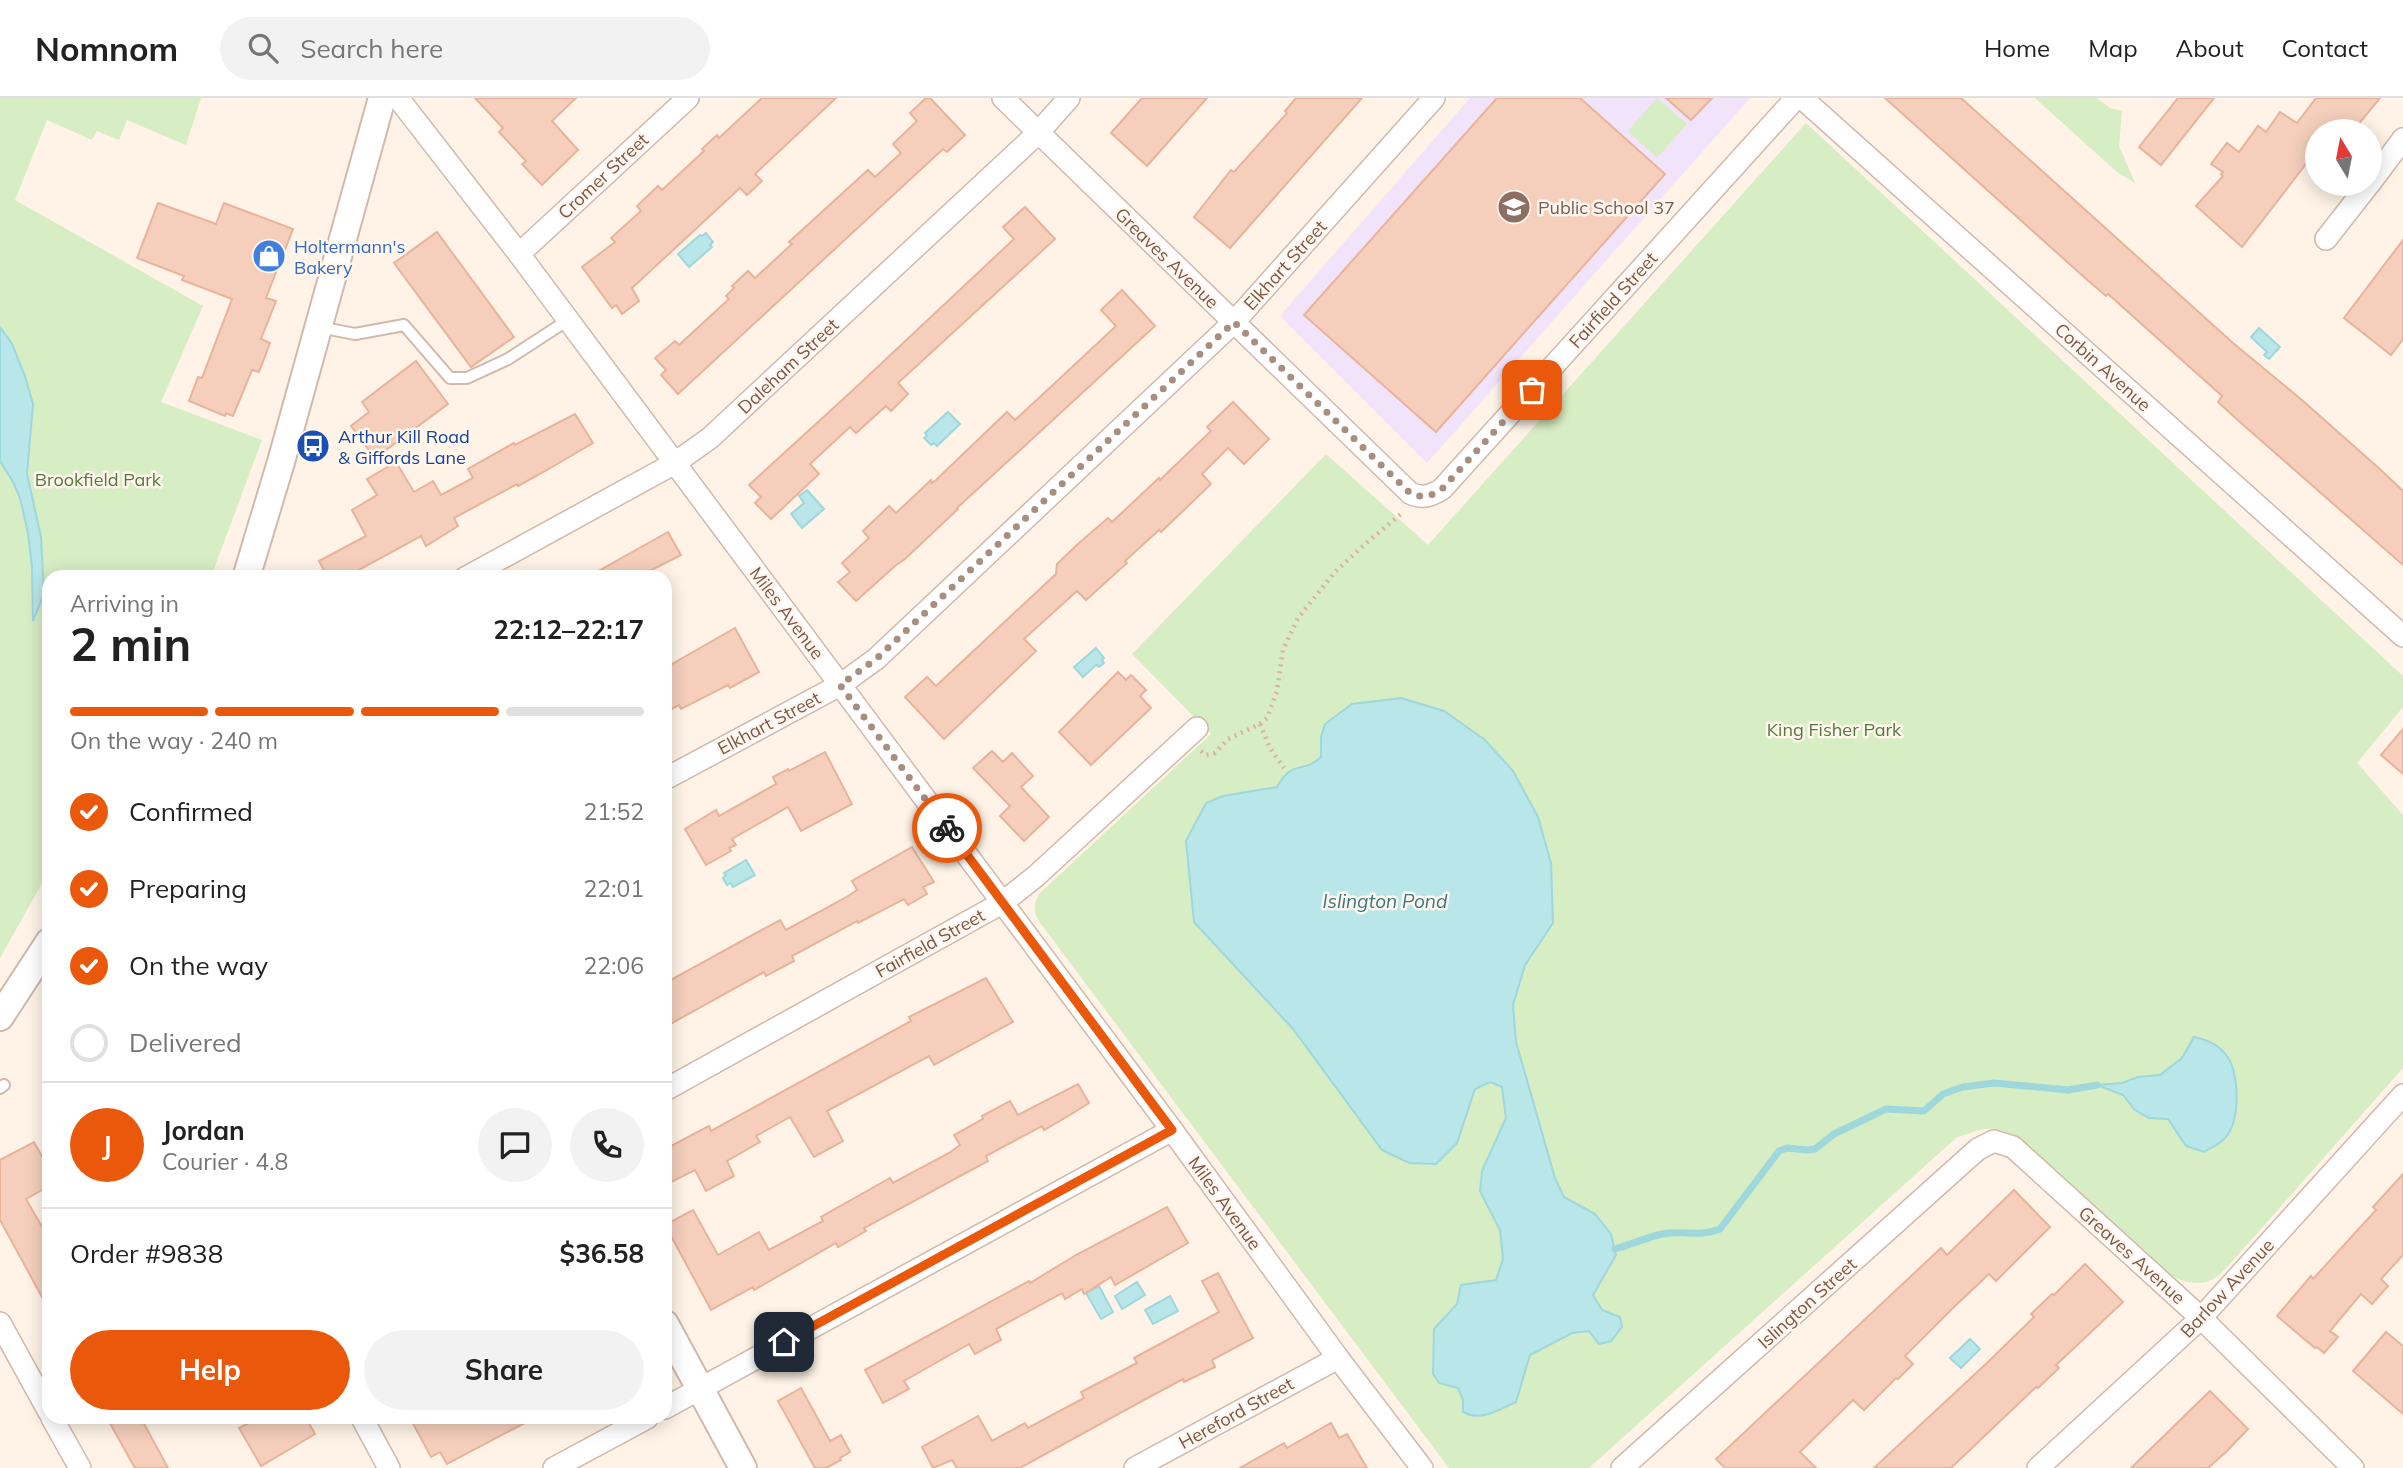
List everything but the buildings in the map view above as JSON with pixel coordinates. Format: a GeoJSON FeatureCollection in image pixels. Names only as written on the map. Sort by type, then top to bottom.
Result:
{"type":"FeatureCollection","features":[{"type":"Feature","properties":{"kind":"street"},"geometry":{"type":"LineString","coordinates":[[252,570],[382,98]]}},
{"type":"Feature","properties":{"kind":"street","name":"Miles Avenue"},"geometry":{"type":"LineString","coordinates":[[398,98],[519,254],[1422,1468]]}},
{"type":"Feature","properties":{"kind":"street","name":"Cromer Street"},"geometry":{"type":"LineString","coordinates":[[519,254],[688,98]]}},
{"type":"Feature","properties":{"kind":"street","name":"Greaves Avenue"},"geometry":{"type":"LineString","coordinates":[[1003,98],[1410,493],[1422,497]]}},
{"type":"Feature","properties":{"kind":"street","name":"Daleham Street"},"geometry":{"type":"LineString","coordinates":[[480,570],[675,463],[710,438],[1038,133],[1069,98]]}},
{"type":"Feature","properties":{"kind":"street","name":"Elkhart Street"},"geometry":{"type":"LineString","coordinates":[[672,775],[840,685],[876,659],[1234,322],[1434,98]]}},
{"type":"Feature","properties":{"kind":"street","name":"Fairfield Street"},"geometry":{"type":"LineString","coordinates":[[1422,497],[1442,489],[1796,98]]}},
{"type":"Feature","properties":{"kind":"street","name":"Corbin Avenue"},"geometry":{"type":"LineString","coordinates":[[1802,98],[2403,636]]}},
{"type":"Feature","properties":{"kind":"street"},"geometry":{"type":"LineString","coordinates":[[2382,166],[2403,139]]}},
{"type":"Feature","properties":{"kind":"street"},"geometry":{"type":"LineString","coordinates":[[2326,239],[2359,196]]}},
{"type":"Feature","properties":{"kind":"street","name":"Fairfield Street"},"geometry":{"type":"LineString","coordinates":[[672,1086],[1002,903],[1036,876],[1193,732]]}},
{"type":"Feature","properties":{"kind":"street"},"geometry":{"type":"LineString","coordinates":[[0,1017],[42,953]]}},
{"type":"Feature","properties":{"kind":"street","name":"Barlow Avenue"},"geometry":{"type":"LineString","coordinates":[[2038,1468],[2201,1318],[2403,1095]]}},
{"type":"Feature","properties":{"kind":"street"},"geometry":{"type":"LineString","coordinates":[[672,1404],[1172,1130]]}},
{"type":"Feature","properties":{"kind":"street","name":"Greaves Avenue"},"geometry":{"type":"LineString","coordinates":[[1994,1141],[2013,1147],[2201,1318],[2353,1468]]}},
{"type":"Feature","properties":{"kind":"street","name":"Islington Street"},"geometry":{"type":"LineString","coordinates":[[1622,1468],[1978,1149],[1994,1141]]}},
{"type":"Feature","properties":{"kind":"street"},"geometry":{"type":"LineString","coordinates":[[0,1323],[42,1399]]}},
{"type":"Feature","properties":{"kind":"street"},"geometry":{"type":"LineString","coordinates":[[672,1337],[743,1468]]}},
{"type":"Feature","properties":{"kind":"street","name":"Hereford Street"},"geometry":{"type":"LineString","coordinates":[[1135,1468],[1338,1358]]}},
{"type":"Feature","properties":{"kind":"street"},"geometry":{"type":"LineString","coordinates":[[55,1424],[80,1468]]}},
{"type":"Feature","properties":{"kind":"street"},"geometry":{"type":"LineString","coordinates":[[365,1424],[389,1468]]}},
{"type":"Feature","properties":{"kind":"street"},"geometry":{"type":"LineString","coordinates":[[554,1468],[636,1424]]}},
{"type":"Feature","properties":{"kind":"lane"},"geometry":{"type":"LineString","coordinates":[[318,326],[355,334],[404,324],[450,378],[467,378],[508,359],[568,320]]}},
{"type":"Feature","properties":{"kind":"path"},"geometry":{"type":"LineString","coordinates":[[1193,732],[1203,753],[1211,755],[1228,739],[1260,724],[1266,718],[1277,691],[1283,650],[1298,618],[1335,572],[1422,497]]}},
{"type":"Feature","properties":{"kind":"path"},"geometry":{"type":"LineString","coordinates":[[1260,724],[1270,748],[1284,768]]}},
{"type":"Feature","properties":{"kind":"shaded area","name":"Public School 37"},"geometry":{"type":"Polygon","coordinates":[[[1470,98],[1750,98],[1427,463],[1280,316],[1470,98]]]}},
{"type":"Feature","properties":{"kind":"green space","name":"Brookfield Park"},"geometry":{"type":"Polygon","coordinates":[[[0,98],[201,98],[186,145],[127,120],[119,140],[97,131],[92,140],[47,120],[15,200],[203,306],[161,402],[262,440],[214,570],[42,570],[42,883],[0,958],[0,98]]]}},
{"type":"Feature","properties":{"kind":"green space"},"geometry":{"type":"Polygon","coordinates":[[[1657,98],[1687,124],[1657,158],[1628,131],[1657,98]]]}},
{"type":"Feature","properties":{"kind":"green space"},"geometry":{"type":"Polygon","coordinates":[[[2035,98],[2097,98],[2110,108],[2122,111],[2119,146],[2135,183],[2117,172],[2035,98]]]}},
{"type":"Feature","properties":{"kind":"green space","name":"King Fisher Park"},"geometry":{"type":"Polygon","coordinates":[[[1806,123],[2403,676],[2403,707],[2357,763],[2403,815],[2403,1068],[2230,1264],[2213,1279],[2197,1283],[2180,1280],[2150,1263],[2014,1135],[1991,1129],[1979,1130],[1956,1138],[1589,1468],[1449,1468],[1038,920],[1035,904],[1039,894],[1211,734],[1132,654],[1326,454],[1428,545],[1806,123]]]}},
{"type":"Feature","properties":{"kind":"water"},"geometry":{"type":"Polygon","coordinates":[[[706,233],[713,242],[710,245],[712,247],[689,267],[678,254],[706,233]]]}},
{"type":"Feature","properties":{"kind":"water"},"geometry":{"type":"Polygon","coordinates":[[[0,327],[12,344],[33,404],[27,474],[41,537],[43,570],[42,599],[33,621],[28,533],[20,498],[0,461],[0,327]]]}},
{"type":"Feature","properties":{"kind":"water"},"geometry":{"type":"Polygon","coordinates":[[[2259,328],[2280,347],[2269,359],[2264,355],[2267,352],[2251,337],[2259,328]]]}},
{"type":"Feature","properties":{"kind":"water"},"geometry":{"type":"Polygon","coordinates":[[[948,412],[960,424],[937,446],[934,443],[931,445],[924,438],[927,436],[925,433],[948,412]]]}},
{"type":"Feature","properties":{"kind":"water"},"geometry":{"type":"Polygon","coordinates":[[[807,490],[824,509],[802,528],[791,514],[804,503],[799,496],[807,490]]]}},
{"type":"Feature","properties":{"kind":"water"},"geometry":{"type":"Polygon","coordinates":[[[1096,648],[1104,658],[1104,663],[1099,667],[1096,665],[1083,677],[1074,667],[1096,648]]]}},
{"type":"Feature","properties":{"kind":"water","name":"Islington Pond"},"geometry":{"type":"Polygon","coordinates":[[[1401,698],[1444,711],[1485,740],[1513,771],[1538,817],[1551,863],[1553,923],[1525,965],[1513,1005],[1516,1042],[1555,1178],[1564,1197],[1595,1214],[1611,1234],[1616,1255],[1593,1295],[1602,1310],[1620,1317],[1622,1327],[1611,1341],[1599,1344],[1589,1331],[1572,1333],[1530,1355],[1516,1402],[1477,1416],[1463,1412],[1463,1400],[1458,1388],[1439,1383],[1433,1374],[1434,1329],[1457,1304],[1461,1285],[1496,1280],[1503,1259],[1500,1230],[1480,1191],[1482,1171],[1506,1118],[1502,1087],[1490,1082],[1475,1089],[1457,1143],[1436,1164],[1409,1163],[1382,1150],[1293,1029],[1194,922],[1186,841],[1206,803],[1223,796],[1277,787],[1288,773],[1321,757],[1321,737],[1325,724],[1352,704],[1401,698]]]}},
{"type":"Feature","properties":{"kind":"water"},"geometry":{"type":"Polygon","coordinates":[[[746,860],[755,875],[733,887],[730,883],[727,885],[723,878],[726,875],[724,873],[746,860]]]}},
{"type":"Feature","properties":{"kind":"water"},"geometry":{"type":"Polygon","coordinates":[[[2194,1037],[2212,1043],[2224,1052],[2231,1064],[2236,1086],[2236,1111],[2229,1133],[2221,1142],[2204,1152],[2186,1146],[2168,1119],[2149,1118],[2135,1110],[2123,1095],[2097,1085],[2160,1075],[2182,1058],[2194,1037]]]}},
{"type":"Feature","properties":{"kind":"water"},"geometry":{"type":"Polygon","coordinates":[[[1137,1282],[1145,1295],[1122,1309],[1115,1296],[1137,1282]]]}},
{"type":"Feature","properties":{"kind":"water"},"geometry":{"type":"Polygon","coordinates":[[[1099,1286],[1113,1312],[1101,1319],[1086,1293],[1099,1286]]]}},
{"type":"Feature","properties":{"kind":"water"},"geometry":{"type":"Polygon","coordinates":[[[1170,1296],[1178,1311],[1153,1324],[1145,1310],[1170,1296]]]}},
{"type":"Feature","properties":{"kind":"water"},"geometry":{"type":"Polygon","coordinates":[[[1970,1339],[1980,1349],[1961,1368],[1950,1358],[1970,1339]]]}},
{"type":"Feature","properties":{"kind":"waterway"},"geometry":{"type":"LineString","coordinates":[[1615,1249],[1666,1233],[1704,1233],[1720,1229],[1779,1151],[1787,1148],[1815,1149],[1834,1134],[1886,1109],[1924,1111],[1943,1094],[1963,1087],[1994,1083],[2068,1090],[2097,1085]]}},
{"type":"Feature","properties":{"kind":"way so far"},"geometry":{"type":"LineString","coordinates":[[947,828],[840,685],[876,659],[1234,322],[1417,497],[1435,494],[1442,489],[1532,390]]}},
{"type":"Feature","properties":{"kind":"place","name":"Public School 37"},"geometry":{"type":"Point","coordinates":[1514,207]}},
{"type":"Feature","properties":{"kind":"place","name":"Holtermann's Bakery"},"geometry":{"type":"Point","coordinates":[269,256]}},
{"type":"Feature","properties":{"kind":"place","name":"Arthur Kill Road & Giffords Lane"},"geometry":{"type":"Point","coordinates":[313,446]}},
{"type":"Feature","properties":{"kind":"route"},"geometry":{"type":"LineString","coordinates":[[784,1342],[1172,1130],[947,828]]}}]}
